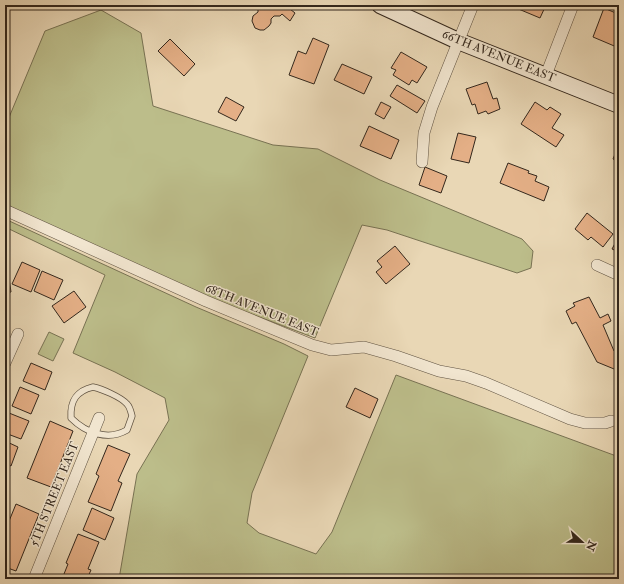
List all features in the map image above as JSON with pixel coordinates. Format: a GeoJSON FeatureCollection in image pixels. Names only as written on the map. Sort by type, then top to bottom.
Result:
{"type":"FeatureCollection","features":[{"type":"Feature","properties":{"kind":"street","name":"66TH AVENUE EAST"},"geometry":{"type":"LineString","coordinates":[[380,5],[458,40],[619,105]]}},
{"type":"Feature","properties":{"kind":"street"},"geometry":{"type":"LineString","coordinates":[[422,162],[424,133],[458,40],[473,5]]}},
{"type":"Feature","properties":{"kind":"street"},"geometry":{"type":"LineString","coordinates":[[546,75],[573,5]]}},
{"type":"Feature","properties":{"kind":"street","name":"68TH AVENUE EAST"},"geometry":{"type":"LineString","coordinates":[[5,210],[206,301],[312,345],[331,350],[364,347],[440,371],[466,376],[570,419],[585,423],[605,423],[611,421]]}},
{"type":"Feature","properties":{"kind":"street"},"geometry":{"type":"LineString","coordinates":[[597,265],[619,275]]}},
{"type":"Feature","properties":{"kind":"street"},"geometry":{"type":"LineString","coordinates":[[5,363],[18,334]]}},
{"type":"Feature","properties":{"kind":"street","name":"5TH STREET EAST"},"geometry":{"type":"LineString","coordinates":[[34,579],[99,418]]}},
{"type":"Feature","properties":{"kind":"lane"},"geometry":{"type":"LineString","coordinates":[[93,387],[106,391],[128,405],[132,416],[127,430],[119,435],[109,436],[93,432],[79,425],[71,418],[70,410],[76,395],[80,391],[93,387]]}},
{"type":"Feature","properties":{"kind":"green space"},"geometry":{"type":"Polygon","coordinates":[[[101,10],[141,33],[153,106],[273,145],[318,149],[380,180],[522,239],[533,251],[531,268],[517,273],[387,230],[362,225],[315,338],[209,298],[77,239],[5,204],[5,127],[45,31],[101,10]]]}},
{"type":"Feature","properties":{"kind":"green space"},"geometry":{"type":"Polygon","coordinates":[[[5,219],[196,307],[284,344],[308,356],[252,493],[247,523],[259,533],[316,554],[332,532],[396,375],[619,457],[619,579],[255,579],[250,577],[248,579],[119,579],[137,474],[169,420],[165,398],[115,372],[73,353],[105,275],[5,227],[5,219]]]}},
{"type":"Feature","properties":{"kind":"green space"},"geometry":{"type":"Polygon","coordinates":[[[49,332],[64,339],[53,361],[38,354],[49,332]]]}},
{"type":"Feature","properties":{"kind":"building"},"geometry":{"type":"Polygon","coordinates":[[[256,5],[285,5],[295,13],[290,21],[282,14],[280,16],[274,16],[271,19],[269,26],[264,30],[260,30],[255,28],[252,21],[253,16],[258,12],[258,7],[256,5]]]}},
{"type":"Feature","properties":{"kind":"building"},"geometry":{"type":"Polygon","coordinates":[[[509,5],[546,5],[540,18],[509,5]]]}},
{"type":"Feature","properties":{"kind":"building"},"geometry":{"type":"Polygon","coordinates":[[[604,8],[618,14],[616,20],[619,21],[619,48],[593,37],[604,8]]]}},
{"type":"Feature","properties":{"kind":"building"},"geometry":{"type":"Polygon","coordinates":[[[313,38],[329,45],[314,84],[289,75],[298,51],[306,54],[313,38]]]}},
{"type":"Feature","properties":{"kind":"building"},"geometry":{"type":"Polygon","coordinates":[[[170,39],[195,64],[184,76],[158,51],[170,39]]]}},
{"type":"Feature","properties":{"kind":"building"},"geometry":{"type":"Polygon","coordinates":[[[401,52],[427,67],[417,83],[412,80],[409,85],[393,75],[396,70],[391,68],[401,52]]]}},
{"type":"Feature","properties":{"kind":"building"},"geometry":{"type":"Polygon","coordinates":[[[342,64],[372,77],[364,94],[334,80],[342,64]]]}},
{"type":"Feature","properties":{"kind":"building"},"geometry":{"type":"Polygon","coordinates":[[[487,82],[493,99],[497,98],[500,109],[488,114],[486,111],[478,114],[475,104],[472,105],[466,89],[487,82]]]}},
{"type":"Feature","properties":{"kind":"building"},"geometry":{"type":"Polygon","coordinates":[[[397,85],[425,101],[417,113],[390,96],[397,85]]]}},
{"type":"Feature","properties":{"kind":"building"},"geometry":{"type":"Polygon","coordinates":[[[226,97],[244,107],[236,121],[218,112],[226,97]]]}},
{"type":"Feature","properties":{"kind":"building"},"geometry":{"type":"Polygon","coordinates":[[[381,102],[391,107],[384,119],[375,114],[381,102]]]}},
{"type":"Feature","properties":{"kind":"building"},"geometry":{"type":"Polygon","coordinates":[[[535,102],[547,110],[550,107],[561,114],[552,128],[564,135],[556,147],[521,124],[535,102]]]}},
{"type":"Feature","properties":{"kind":"building"},"geometry":{"type":"Polygon","coordinates":[[[369,126],[399,140],[391,159],[360,146],[369,126]]]}},
{"type":"Feature","properties":{"kind":"building"},"geometry":{"type":"Polygon","coordinates":[[[458,133],[476,137],[469,163],[451,159],[458,133]]]}},
{"type":"Feature","properties":{"kind":"building"},"geometry":{"type":"Polygon","coordinates":[[[619,144],[619,162],[613,159],[619,144]]]}},
{"type":"Feature","properties":{"kind":"building"},"geometry":{"type":"Polygon","coordinates":[[[508,163],[529,171],[528,173],[537,176],[535,181],[549,187],[544,201],[500,183],[508,163]]]}},
{"type":"Feature","properties":{"kind":"building"},"geometry":{"type":"Polygon","coordinates":[[[425,167],[447,176],[441,193],[419,185],[425,167]]]}},
{"type":"Feature","properties":{"kind":"building"},"geometry":{"type":"Polygon","coordinates":[[[587,213],[613,234],[603,247],[591,237],[588,240],[575,229],[587,213]]]}},
{"type":"Feature","properties":{"kind":"building"},"geometry":{"type":"Polygon","coordinates":[[[619,236],[619,252],[612,249],[619,236]]]}},
{"type":"Feature","properties":{"kind":"building"},"geometry":{"type":"Polygon","coordinates":[[[395,246],[410,264],[386,284],[376,272],[382,267],[377,261],[395,246]]]}},
{"type":"Feature","properties":{"kind":"building"},"geometry":{"type":"Polygon","coordinates":[[[22,262],[40,270],[31,292],[12,284],[22,262]]]}},
{"type":"Feature","properties":{"kind":"building"},"geometry":{"type":"Polygon","coordinates":[[[5,265],[7,265],[11,292],[5,293],[5,265]]]}},
{"type":"Feature","properties":{"kind":"building"},"geometry":{"type":"Polygon","coordinates":[[[42,271],[63,280],[54,300],[34,291],[42,271]]]}},
{"type":"Feature","properties":{"kind":"building"},"geometry":{"type":"Polygon","coordinates":[[[74,291],[86,307],[64,323],[52,306],[74,291]]]}},
{"type":"Feature","properties":{"kind":"building"},"geometry":{"type":"Polygon","coordinates":[[[589,297],[600,318],[608,314],[611,321],[603,325],[614,351],[619,354],[619,371],[597,362],[576,322],[572,324],[566,311],[575,306],[573,303],[589,297]]]}},
{"type":"Feature","properties":{"kind":"building"},"geometry":{"type":"Polygon","coordinates":[[[31,363],[52,372],[45,390],[23,381],[31,363]]]}},
{"type":"Feature","properties":{"kind":"building"},"geometry":{"type":"Polygon","coordinates":[[[20,387],[39,395],[31,414],[12,406],[20,387]]]}},
{"type":"Feature","properties":{"kind":"building"},"geometry":{"type":"Polygon","coordinates":[[[355,388],[378,399],[370,418],[346,407],[355,388]]]}},
{"type":"Feature","properties":{"kind":"building"},"geometry":{"type":"Polygon","coordinates":[[[9,413],[29,421],[21,439],[5,433],[5,424],[9,413]]]}},
{"type":"Feature","properties":{"kind":"building"},"geometry":{"type":"Polygon","coordinates":[[[50,421],[73,431],[51,487],[27,478],[50,421]]]}},
{"type":"Feature","properties":{"kind":"building"},"geometry":{"type":"Polygon","coordinates":[[[5,441],[18,447],[11,466],[5,463],[5,441]]]}},
{"type":"Feature","properties":{"kind":"building"},"geometry":{"type":"Polygon","coordinates":[[[108,445],[130,454],[118,481],[122,483],[111,511],[88,502],[99,476],[96,474],[108,445]]]}},
{"type":"Feature","properties":{"kind":"building"},"geometry":{"type":"Polygon","coordinates":[[[16,504],[39,514],[16,571],[5,567],[5,531],[16,504]]]}},
{"type":"Feature","properties":{"kind":"building"},"geometry":{"type":"Polygon","coordinates":[[[92,508],[114,518],[105,540],[83,530],[92,508]]]}},
{"type":"Feature","properties":{"kind":"building"},"geometry":{"type":"Polygon","coordinates":[[[78,534],[99,542],[88,569],[91,570],[87,579],[62,579],[68,564],[66,563],[78,534]]]}}]}
